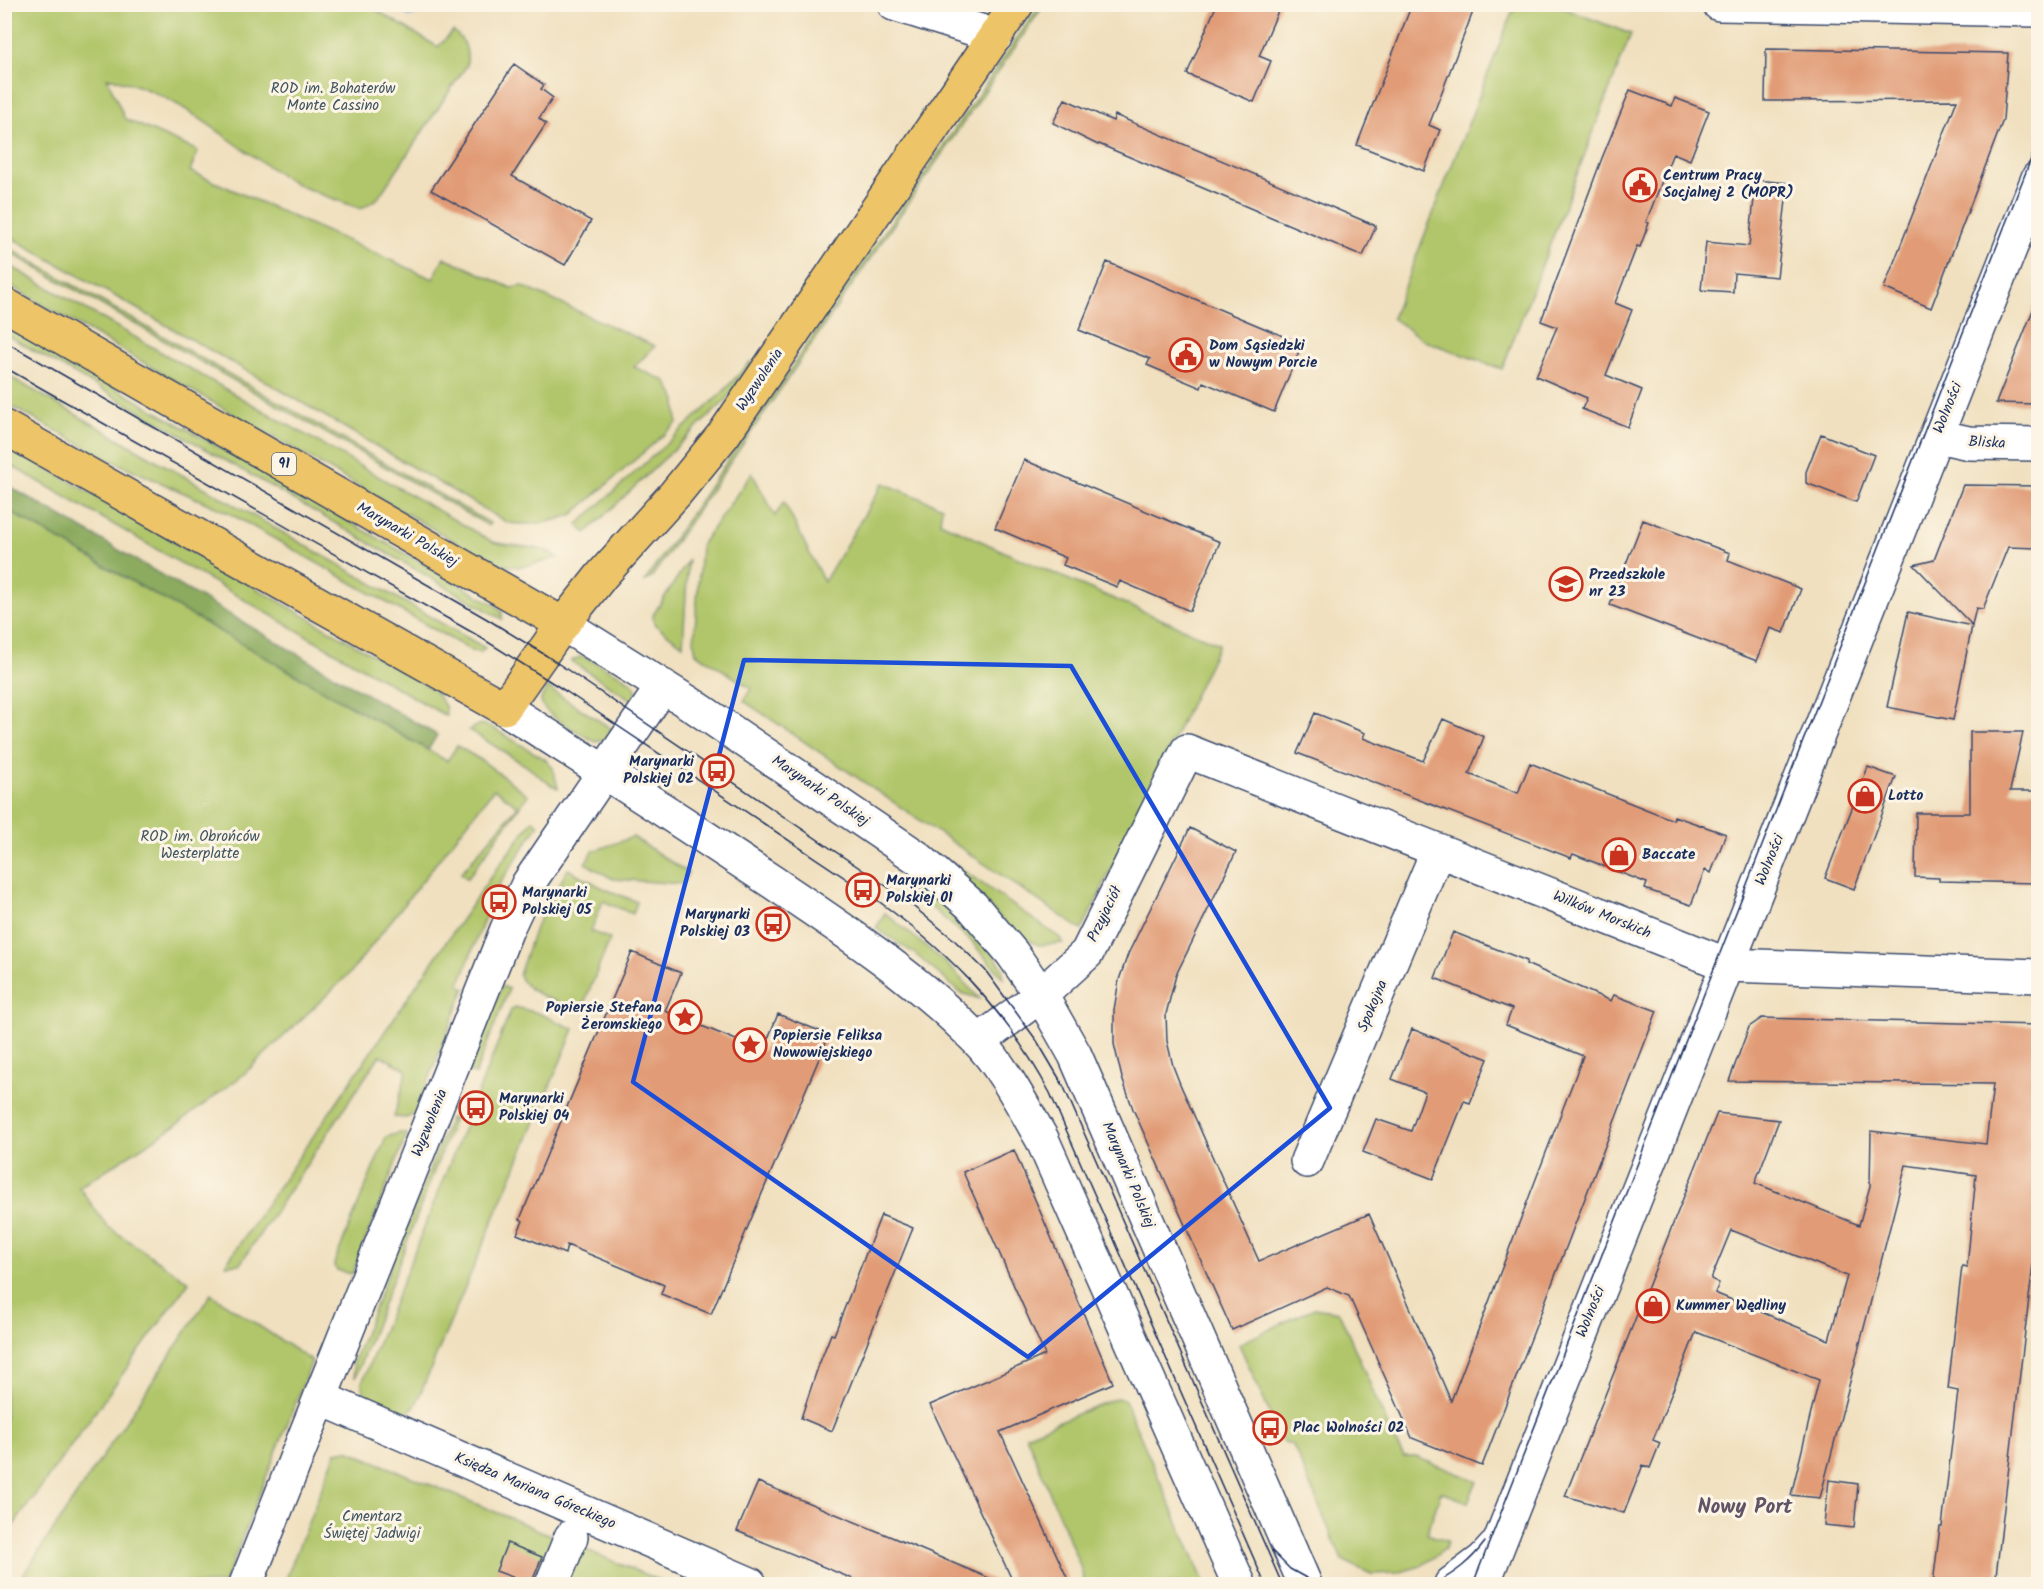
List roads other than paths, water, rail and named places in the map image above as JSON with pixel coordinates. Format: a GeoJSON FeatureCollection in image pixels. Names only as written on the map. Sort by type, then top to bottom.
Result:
{"type":"FeatureCollection","features":[{"type":"Feature","properties":{"kind":"main road","name":"Wyzwolenia"},"geometry":{"type":"LineString","coordinates":[[504,708],[563,624],[602,574],[675,494],[724,434],[1017,4]]}},
{"type":"Feature","properties":{"kind":"main road","name":"Marynarki Polskiej"},"geometry":{"type":"LineString","coordinates":[[4,304],[563,624]]}},
{"type":"Feature","properties":{"kind":"main road"},"geometry":{"type":"LineString","coordinates":[[4,427],[504,708]]}},
{"type":"Feature","properties":{"kind":"street"},"geometry":{"type":"LineString","coordinates":[[894,4],[996,36]]}},
{"type":"Feature","properties":{"kind":"street"},"geometry":{"type":"LineString","coordinates":[[1719,4],[2038,10]]}},
{"type":"Feature","properties":{"kind":"street","name":"Wolności"},"geometry":{"type":"LineString","coordinates":[[1483,1584],[2038,178]]}},
{"type":"Feature","properties":{"kind":"street","name":"Bliska"},"geometry":{"type":"LineString","coordinates":[[1937,436],[1969,443],[2038,444]]}},
{"type":"Feature","properties":{"kind":"street","name":"Marynarki Polskiej"},"geometry":{"type":"LineString","coordinates":[[563,624],[663,686],[918,858],[972,906],[1012,952],[1041,995],[1075,1055],[1305,1584]]}},
{"type":"Feature","properties":{"kind":"street","name":"Wyzwolenia"},"geometry":{"type":"LineString","coordinates":[[246,1584],[528,884],[663,686]]}},
{"type":"Feature","properties":{"kind":"street"},"geometry":{"type":"LineString","coordinates":[[504,708],[605,771],[850,934],[921,988],[979,1041],[1013,1089],[1042,1139],[1239,1584]]}},
{"type":"Feature","properties":{"kind":"street","name":"Wilków Morskich"},"geometry":{"type":"LineString","coordinates":[[1187,751],[1728,965],[2038,975]]}},
{"type":"Feature","properties":{"kind":"street","name":"Przyjaciół"},"geometry":{"type":"LineString","coordinates":[[979,1041],[1041,995],[1087,953],[1187,751]]}},
{"type":"Feature","properties":{"kind":"street","name":"Spokojna"},"geometry":{"type":"LineString","coordinates":[[1307,1161],[1438,850]]}},
{"type":"Feature","properties":{"kind":"street","name":"Księdza Mariana Góreckiego"},"geometry":{"type":"LineString","coordinates":[[320,1398],[750,1584]]}},
{"type":"Feature","properties":{"kind":"street"},"geometry":{"type":"LineString","coordinates":[[552,1584],[571,1537]]}},
{"type":"Feature","properties":{"kind":"street","name":"Wolności"},"geometry":{"type":"LineString","coordinates":[[1451,1584],[1483,1560],[1500,1541]]}},
{"type":"Feature","properties":{"kind":"waterway"},"geometry":{"type":"LineString","coordinates":[[398,4],[411,12]]}},
{"type":"Feature","properties":{"kind":"tram line"},"geometry":{"type":"LineString","coordinates":[[1473,1584],[2038,141]]}},
{"type":"Feature","properties":{"kind":"tram line"},"geometry":{"type":"LineString","coordinates":[[4,341],[487,619],[547,656],[898,894],[952,938],[985,970],[1037,1041],[1063,1085],[1282,1584]]}},
{"type":"Feature","properties":{"kind":"tram line"},"geometry":{"type":"LineString","coordinates":[[4,367],[475,634],[567,692],[863,890],[920,933],[945,956],[992,1005],[1032,1061],[1050,1093],[1265,1584]]}},
{"type":"Feature","properties":{"kind":"tram line"},"geometry":{"type":"LineString","coordinates":[[1435,1584],[1462,1566],[1485,1542]]}},
{"type":"Feature","properties":{"kind":"tram line"},"geometry":{"type":"LineString","coordinates":[[1272,1551],[1290,1569],[1317,1584]]}},
{"type":"Feature","properties":{"kind":"place","name":"Centrum Pracy Socjalnej 2 (MOPR)"},"geometry":{"type":"Point","coordinates":[1640,185]}},
{"type":"Feature","properties":{"kind":"place","name":"Dom Sąsiedzki w Nowym Porcie"},"geometry":{"type":"Point","coordinates":[1186,355]}},
{"type":"Feature","properties":{"kind":"place","name":"Przedszkole nr 23"},"geometry":{"type":"Point","coordinates":[1566,584]}},
{"type":"Feature","properties":{"kind":"place","name":"Marynarki Polskiej 02"},"geometry":{"type":"Point","coordinates":[717,771]}},
{"type":"Feature","properties":{"kind":"place","name":"Lotto"},"geometry":{"type":"Point","coordinates":[1865,796]}},
{"type":"Feature","properties":{"kind":"place","name":"Baccate"},"geometry":{"type":"Point","coordinates":[1619,855]}},
{"type":"Feature","properties":{"kind":"place","name":"Marynarki Polskiej 01"},"geometry":{"type":"Point","coordinates":[863,890]}},
{"type":"Feature","properties":{"kind":"place","name":"Marynarki Polskiej 05"},"geometry":{"type":"Point","coordinates":[499,902]}},
{"type":"Feature","properties":{"kind":"place","name":"Marynarki Polskiej 03"},"geometry":{"type":"Point","coordinates":[773,924]}},
{"type":"Feature","properties":{"kind":"place","name":"Popiersie Stefana Żeromskiego"},"geometry":{"type":"Point","coordinates":[685,1017]}},
{"type":"Feature","properties":{"kind":"place","name":"Popiersie Feliksa Nowowiejskiego"},"geometry":{"type":"Point","coordinates":[750,1045]}},
{"type":"Feature","properties":{"kind":"place","name":"Marynarki Polskiej 04"},"geometry":{"type":"Point","coordinates":[476,1108]}},
{"type":"Feature","properties":{"kind":"place","name":"Kummer Wędliny"},"geometry":{"type":"Point","coordinates":[1653,1306]}},
{"type":"Feature","properties":{"kind":"place","name":"Plac Wolności 02"},"geometry":{"type":"Point","coordinates":[1270,1428]}},
{"type":"Feature","properties":{"kind":"district","name":"Nowy Port"},"geometry":{"type":"Point","coordinates":[1745,1507]}},
{"type":"Feature","properties":{"kind":"park label","name":"ROD im. Bohaterów Monte Cassino"},"geometry":{"type":"Point","coordinates":[333,98]}},
{"type":"Feature","properties":{"kind":"park label","name":"ROD im. Obrońców Westerplatte"},"geometry":{"type":"Point","coordinates":[200,846]}},
{"type":"Feature","properties":{"kind":"park label","name":"Cmentarz Świętej Jadwigi"},"geometry":{"type":"Point","coordinates":[372,1526]}}]}
